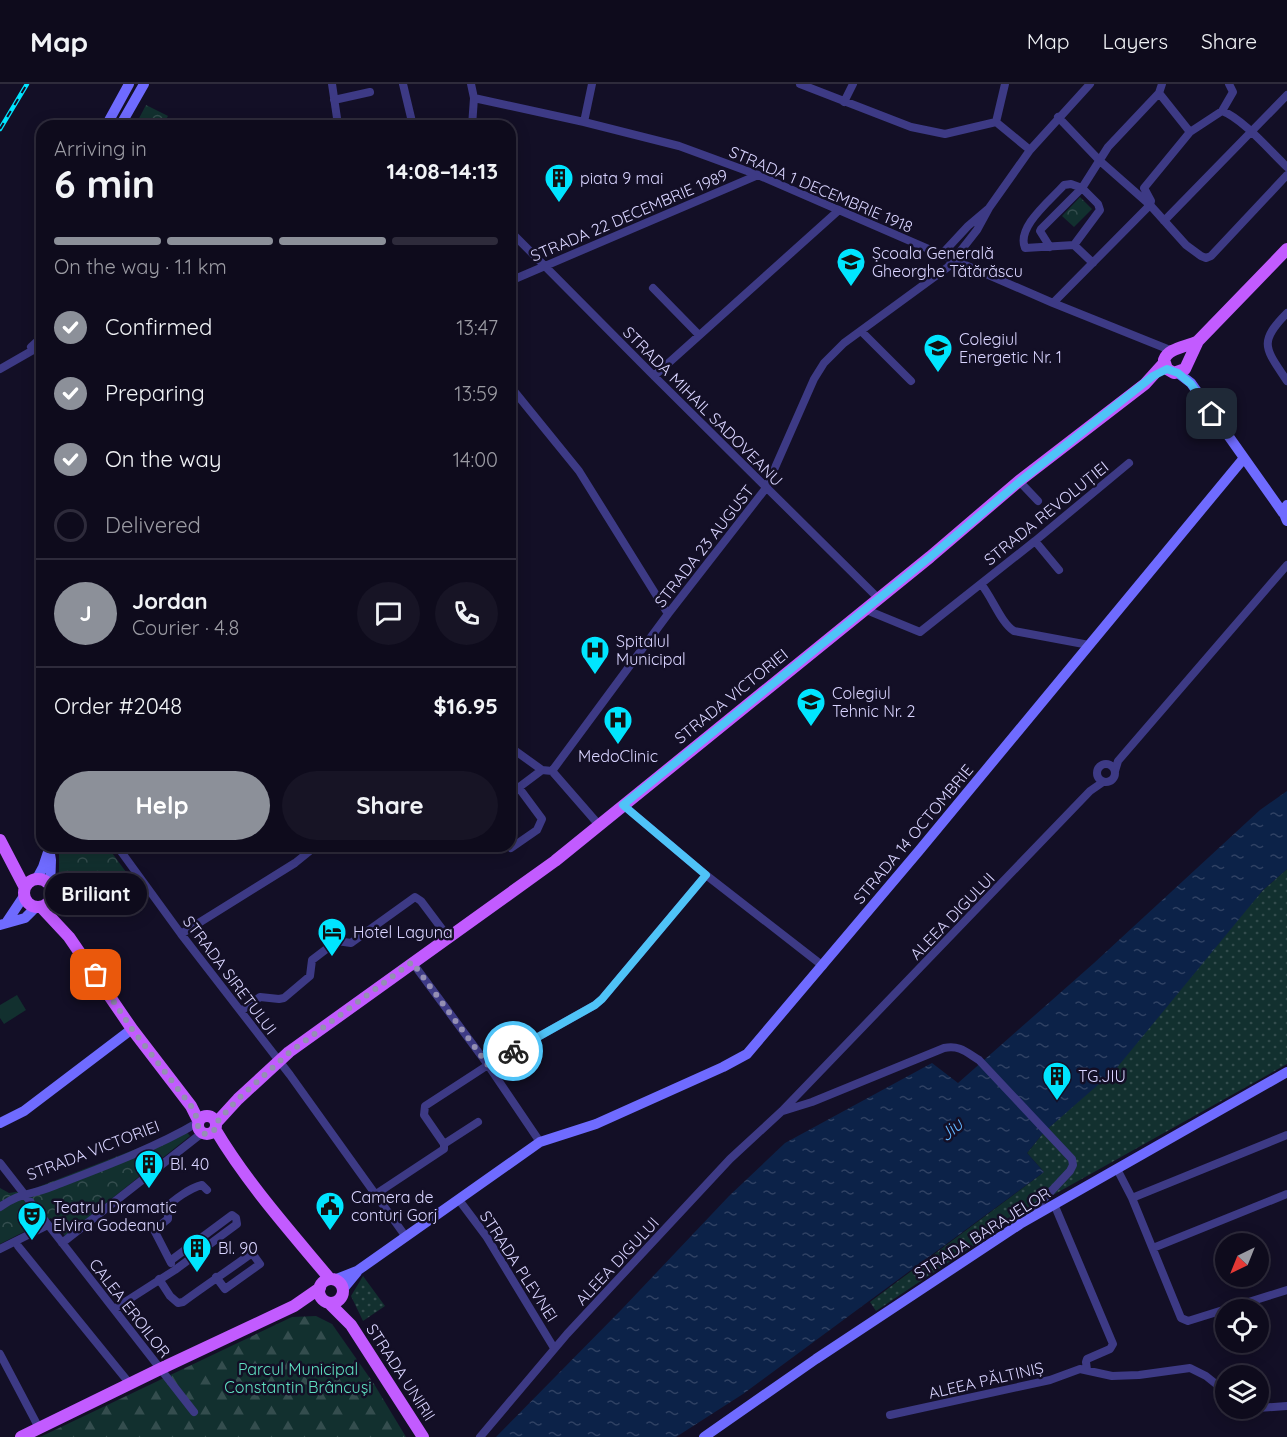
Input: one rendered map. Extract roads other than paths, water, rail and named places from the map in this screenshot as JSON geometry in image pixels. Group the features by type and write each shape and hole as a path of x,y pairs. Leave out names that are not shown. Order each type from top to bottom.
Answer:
{"main road":[{"name":"STRADA VICTORIEI","path":"206,1124 314,1032 534,877 1019,482 1175,361 1198,341 1287,249"},
{"name":"STRADA UNIRII","path":"3,845 30,886 29,904 45,900"},
{"name":"STRADA UNIRII","path":"30,886 45,882 45,900 132,1029 294,1236 327,1282"},
{"name":"STRADA UNIRII","path":"327,1282 339,1282 351,1325"},
{"name":"STRADA UNIRII","path":"327,1282 321,1297 351,1325 423,1437"},
{"path":"21,1437 294,1306 327,1282"},
{"path":"294,1306 334,1303 342,1294"}],"street":[{"path":"109,120 129,84"},
{"path":"123,120 144,84"},
{"path":"332,84 336,120"},
{"path":"403,84 412,120"},
{"path":"471,84 474,98 472,120"},
{"path":"584,122 592,84"},
{"path":"800,84 911,127 945,134 996,122"},
{"path":"844,102 853,84"},
{"path":"996,122 1005,84"},
{"name":"STRADA 23 AUGUST","path":"552,771 668,614 766,488 819,369 844,344 943,272 977,230 989,208 1030,150 1090,84"},
{"path":"1050,247 1041,229 1082,188 1116,138 1159,93 1162,84"},
{"path":"1053,303 1150,205 1151,201 1143,188 1190,132 1222,111 1233,92 1229,84"},
{"path":"334,100 370,92"},
{"path":"1159,93 1190,132"},
{"path":"1164,221 1287,95"},
{"name":"STRADA 1 DECEMBRIE 1918","path":"474,98 679,146 758,175 1145,342 1175,361"},
{"path":"1222,111 1250,132 1287,167"},
{"path":"1058,117 1100,161 1150,205 1186,245 1206,258 1211,256 1287,175"},
{"path":"996,122 1030,150"},
{"name":"STRADA 22 DECEMBRIE 1989","path":"516,278 758,175"},
{"path":"1074,245 1100,210 1098,204 1082,188 1071,184 1065,185 1025,229 1023,241 1025,248 1074,245 1093,263"},
{"name":"STRADA 23 AUGUST","path":"942,254 968,226 989,208"},
{"path":"654,376 839,210"},
{"name":"STRADA MIHAIL SADOVEANU","path":"516,237 878,598"},
{"path":"653,288 699,335"},
{"path":"1287,313 1267,339 1268,348 1287,381"},
{"path":"861,331 911,381"},
{"path":"19,358 36,342"},
{"path":"0,369 36,348"},
{"path":"1175,361 1269,492 1286,511"},
{"path":"516,393 579,471 668,614"},
{"name":"STRADA 14 OCTOMBRIE","path":"357,1271 540,1142 596,1124 739,1060 754,1047 1244,458"},
{"name":"STRADA REVOLUȚIEI","path":"864,609 921,632 1129,463"},
{"path":"1019,482 1038,501"},
{"path":"1035,541 1059,570"},
{"path":"1118,761 1104,764 1097,770 1096,775 1103,782 1112,780 1118,761 1287,565"},
{"name":"STRADA REVOLUȚIEI","path":"981,584 994,601 1005,623 1014,631 1089,645"},
{"path":"516,751 542,770 552,771 599,825"},
{"path":"1104,764 1113,767 1115,771"},
{"path":"516,790 542,770"},
{"name":"ALEEA DIGULUI","path":"1090,791 1096,775"},
{"name":"ALEEA DIGULUI","path":"480,1437 554,1348 730,1159 782,1111 1090,791 1103,782"},
{"path":"516,845 537,830 542,819 519,788"},
{"path":"623,805 706,875 822,966"},
{"path":"3,924 43,867 48,852"},
{"path":"3,924 25,918 45,900 51,860 50,852"},
{"name":"STRADA SIRETULUI","path":"121,852 279,1062 406,1237"},
{"path":"181,934 295,863 309,852"},
{"path":"444,1144 424,1115 425,1106 488,1065 595,1005 706,875"},
{"path":"241,1011 260,997 284,998 310,976 312,960 315,956 337,941 351,943 415,897 421,901 448,937"},
{"path":"412,962 488,1065 540,1142"},
{"path":"0,1123 24,1111 132,1029"},
{"name":"ALEEA DIGULUI","path":"782,1111 812,1102 944,1048 954,1046 979,1060 1072,1159 1073,1165 1052,1192 1020,1224"},
{"name":"STRADA BARAJELOR","path":"704,1437 816,1359 1020,1224 1287,1072"},
{"path":"376,1194 442,1152 444,1144 478,1122"},
{"name":"STRADA VICTORIEI","path":"0,1207 24,1193 52,1187 206,1124"},
{"name":"STRADA VICTORIEI","path":"62,1243 206,1124"},
{"path":"1132,1198 1287,1135"},
{"name":"CALEA EROILOR","path":"0,1163 194,1412"},
{"path":"1117,1169 1132,1198 1181,1318 1188,1321 1287,1290"},
{"path":"175,1270 154,1230 168,1219 165,1209 169,1205 196,1187 202,1185 207,1190"},
{"path":"1153,1248 1287,1194"},
{"name":"STRADA PLEVNEI","path":"459,1200 486,1236 554,1348"},
{"path":"1054,1204 1113,1344 1110,1349 1090,1357 1086,1362 1087,1370"},
{"path":"114,1310 175,1270 237,1224 236,1218 232,1215 170,1261"},
{"path":"0,1249 48,1225"},
{"path":"18,1246 130,1384"},
{"path":"159,1279 170,1296 178,1303 183,1302 216,1277 223,1275 252,1253 260,1264 225,1289 216,1277"},
{"path":"327,1282 357,1271"},
{"path":"342,1294 357,1271"},
{"path":"0,1354 39,1428"},
{"name":"ALEEA PĂLTINIȘ","path":"890,1415 1039,1383 1080,1369 1112,1376 1190,1368 1197,1370 1215,1384"},
{"path":"1269,1408 1287,1406"}],"water":[{"name":"Jiu","path":"1287,791 1287,869 1263,890 1115,1070 1044,1132 1027,1153 1044,1172 743,1394 676,1437 496,1437 729,1196 785,1143 932,1063 958,1083 1094,963 1260,810"}],"railway":[{"path":"0,129 27,84"}],"place":[{"name":"piata 9 mai","path":"559,204"},
{"name":"Școala Generală Gheorghe Tătărăscu","path":"851,288"},
{"name":"Colegiul Energetic Nr. 1","path":"938,374"},
{"name":"Spitalul Municipal","path":"595,676"},
{"name":"Colegiul Tehnic Nr. 2","path":"811,728"},
{"name":"MedoClinic","path":"618,746"},
{"name":"Hotel Laguna","path":"332,958"},
{"name":"Briliant","path":"96,975"},
{"name":"TG.JIU","path":"1057,1102"},
{"name":"Bl. 40","path":"149,1190"},
{"name":"Camera de conturi Gorj","path":"330,1232"},
{"name":"Teatrul Dramatic Elvira Godeanu","path":"32,1242"},
{"name":"Bl. 90","path":"197,1274"}],"park label":[{"name":"Parcul Municipal Constantin Brâncuși","path":"298,1378"}]}
